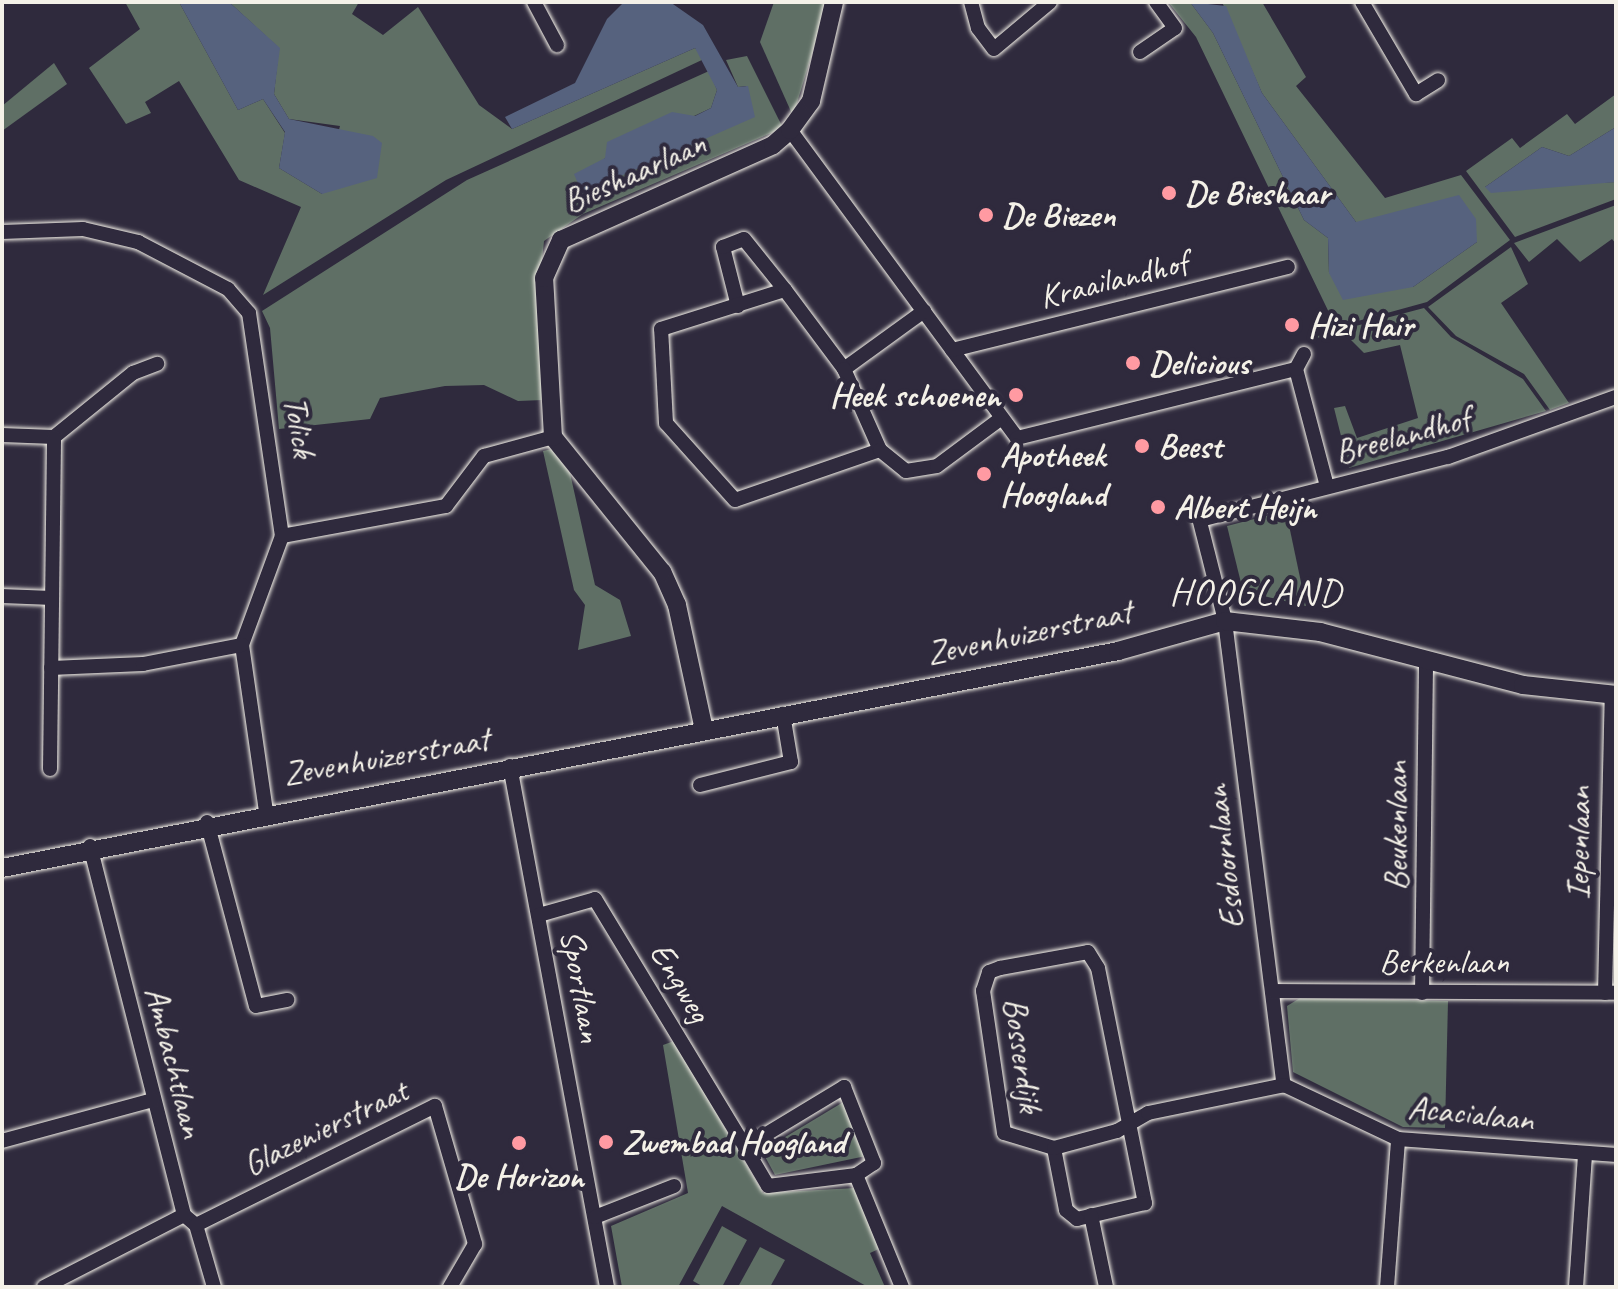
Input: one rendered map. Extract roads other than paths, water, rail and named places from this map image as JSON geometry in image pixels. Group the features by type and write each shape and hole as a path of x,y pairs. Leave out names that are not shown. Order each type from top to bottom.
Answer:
{"street":[{"path":"534,2 557,45"},
{"name":"Bieshaarlaan","path":"553,437 544,278 561,240 773,145 790,130 811,101 834,2"},
{"path":"971,2 978,28 994,49 1044,4"},
{"path":"1140,52 1175,28 1156,2"},
{"path":"1362,2 1416,94 1438,80"},
{"path":"790,130 1000,419 1017,438 1296,369"},
{"name":"Tolick","path":"2,232 83,229 138,242 228,289 249,313 282,536 242,645 266,811"},
{"path":"738,306 723,247 744,239 844,369 880,450 906,471 937,466 1000,419"},
{"name":"Kraailandhof","path":"952,350 1288,267"},
{"path":"785,290 661,329 666,423 735,500 880,450"},
{"path":"844,369 924,311"},
{"path":"1304,354 1296,369 1327,486"},
{"path":"2,435 54,437 133,373 157,364"},
{"name":"Breelandhof","path":"1225,621 1199,515 1448,457 1616,397"},
{"path":"50,769 54,437"},
{"path":"282,536 446,506 484,456 553,437 662,572 677,605 704,730"},
{"path":"2,596 52,598"},
{"name":"Zevenhuizerstraat","path":"2,868 207,822 1118,651 1190,625 1225,621 1320,632 1523,685 1614,695"},
{"name":"Esdoornlaan","path":"1225,621 1284,1085"},
{"path":"51,668 143,664 242,645"},
{"name":"Beukenlaan","path":"1422,993 1426,660"},
{"name":"Iepenlaan","path":"1610,993 1614,695"},
{"path":"700,785 791,762 783,714"},
{"name":"Sportlaan","path":"510,766 607,1287"},
{"path":"207,822 256,1006 287,1000"},
{"name":"Ambachtlaan","path":"90,846 153,1100 214,1287"},
{"name":"Engweg","path":"539,915 595,899 768,1186 856,1175"},
{"name":"Bosserdijk","path":"1054,1148 1066,1210 1071,1217 1145,1203 1130,1124 1098,968 1088,952 1000,968 989,972 983,991 1004,1133 1054,1148 1130,1124 1284,1085"},
{"name":"Berkenlaan","path":"1272,991 1610,993"},
{"name":"Acacialaan","path":"1284,1085 1398,1139 1616,1155"},
{"path":"745,1147 844,1087 874,1163 856,1175 902,1287"},
{"path":"2,1141 153,1100"},
{"name":"Glazenierstraat","path":"190,1220 435,1106 475,1244 450,1287"},
{"path":"1387,1287 1398,1139"},
{"path":"1576,1287 1585,1154"},
{"path":"595,1217 674,1186"},
{"path":"1091,1215 1106,1287"},
{"path":"44,1287 190,1220"}],"water":[{"path":"179,2 229,2 280,48 274,94 289,119 373,136 382,143 377,178 322,194 279,168 285,132 263,99 238,110"},
{"path":"624,2 670,2 703,25 738,87 748,86 755,117 582,193 574,174 605,158 607,142 672,112 695,116 711,108 717,90 695,48 512,129 505,117 575,83 607,19"},
{"path":"1190,2 1226,6 1262,93 1356,222 1459,195 1476,219 1477,242 1413,287 1343,300 1329,273 1328,238 1304,220 1213,33"},
{"path":"1616,127 1616,182 1491,193 1485,187 1542,147 1569,156"}],"place":[{"name":"De Bieshaar","path":"1169,193"},
{"name":"De Biezen","path":"986,215"},
{"name":"Hizi Hair","path":"1292,325"},
{"name":"Delicious","path":"1133,363"},
{"name":"Heek schoenen","path":"1016,395"},
{"name":"Beest","path":"1142,446"},
{"name":"Apotheek Hoogland","path":"984,474"},
{"name":"Albert Heijn","path":"1158,507"},
{"name":"Zwembad Hoogland","path":"606,1142"},
{"name":"De Horizon","path":"519,1143"}],"district":[{"name":"HOOGLAND","path":"1256,592"}]}
